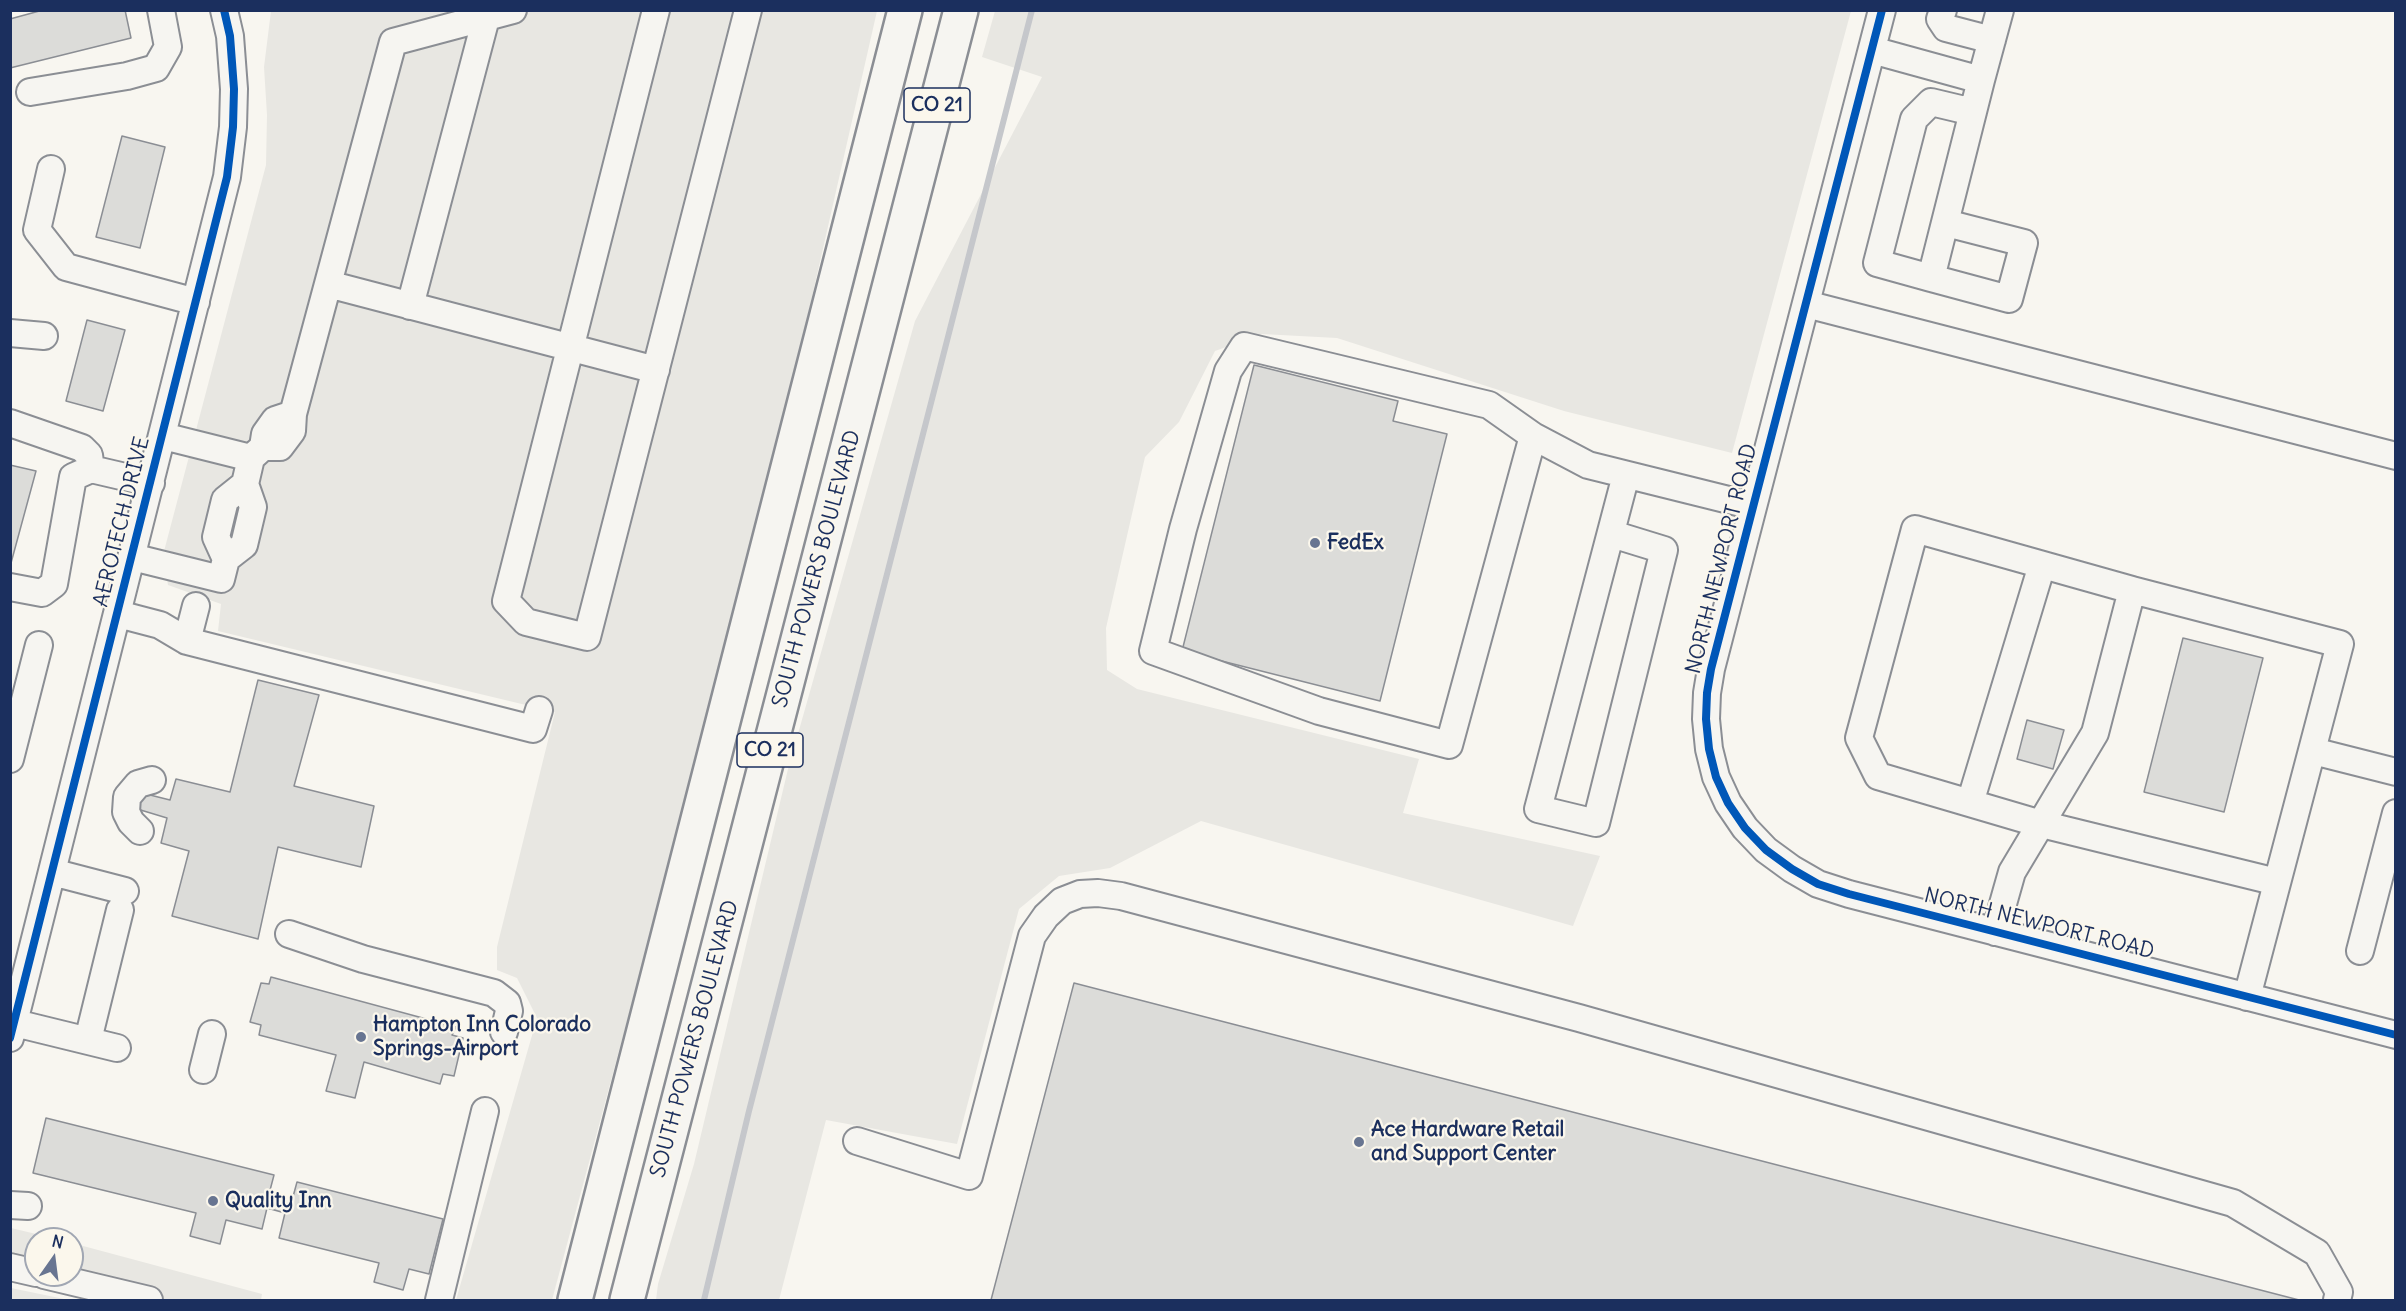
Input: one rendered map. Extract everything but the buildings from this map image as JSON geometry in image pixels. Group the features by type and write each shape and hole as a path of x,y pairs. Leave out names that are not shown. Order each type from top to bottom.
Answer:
{"highway":[{"name":"CO 21","path":"575,1300 905,10"},
{"name":"SOUTH POWERS BOULEVARD","path":"627,1300 961,10"},
{"path":"563,1300 666,941"},
{"path":"638,1300 668,1144"}],"street":[{"path":"30,92 127,76 156,68 168,47 160,10"},
{"name":"AEROTECH DRIVE","path":"13,1030 227,177 233,127 234,89 230,36 224,10"},
{"path":"163,436 257,453 280,447 292,431 292,414 393,42 513,10"},
{"path":"656,10 506,601 526,622 587,637 748,10"},
{"name":"NORTH NEWPORT ROAD","path":"1882,10 1711,669 1706,719 1709,748 1716,777 1728,803 1745,828 1766,850 1792,870 1818,884 2396,1035"},
{"path":"1943,10 1940,19 1946,28 1992,40"},
{"path":"1931,278 2000,10"},
{"path":"410,306 486,18"},
{"path":"1872,50 1981,80"},
{"path":"1946,223 2024,243 2009,299 1877,263 1914,119 1931,102 1973,112"},
{"path":"51,169 37,230 66,267 196,303"},
{"path":"328,284 656,370"},
{"path":"1806,304 2396,456"},
{"path":"10,333 44,336"},
{"path":"1533,436 1449,745 1319,711 1153,651 1183,529 1228,371 1244,346 1489,405 1533,436 1588,465 1753,506"},
{"path":"10,423 82,448 89,455 91,470"},
{"path":"132,557 221,579 226,559 216,537 222,509 225,500 245,484 257,453"},
{"path":"10,587 42,593 54,584 73,477 91,470 151,483"},
{"path":"1612,534 1664,550 1596,823 1538,809 1626,475"},
{"path":"2247,997 2340,644 2132,590 1915,529 1859,738 1878,776 2042,824 2277,882"},
{"path":"1970,803 2042,565"},
{"path":"1995,932 2012,872 2095,733 2132,590"},
{"path":"187,641 196,606"},
{"path":"118,614 160,625 187,641 533,729 539,710"},
{"path":"10,759 39,645"},
{"path":"2313,751 2396,772"},
{"path":"140,831 131,822 126,812 127,797 138,784 152,780"},
{"path":"2360,951 2396,813"},
{"path":"52,872 123,900 88,1040"},
{"path":"857,1142 969,1176 1032,936 1046,916 1062,901 1080,894 1121,896 1579,1018 2233,1203 2317,1253 2339,1292 2337,1300"},
{"path":"289,934 363,959 494,993 507,1003 509,1011 504,1032"},
{"path":"13,1030 88,1040 117,1048"},
{"path":"204,1070 212,1034"},
{"path":"440,1300 485,1111"},
{"path":"84,1285 148,1300"}],"shaded area":[{"path":"271,11 877,11 809,310 731,634 552,1300 456,1300 537,1018 517,978 497,970 497,947 555,712 218,631 221,604 168,585 163,555 266,165 267,115 264,67"},
{"path":"995,11 1851,11 1732,453 1564,411 1337,338 1262,334 1215,351 1179,422 1145,457 1106,628 1107,670 1137,689 1419,759 1403,813 1600,856 1573,926 1201,821 1110,868 1059,876 1019,909 957,1144 826,1120 779,1300 656,1300 658,1284 694,1164 788,769 915,321 1042,77 982,57"},
{"path":"11,1228 24,1231 24,1270 11,1267"},
{"path":"84,1246 262,1294 261,1300 146,1300 84,1279"},
{"path":"11,1288 69,1300 11,1300"}],"waterway":[{"path":"704,1300 749,1111 1032,10"}],"cycle path":[{"path":"10,1038 227,177 233,127 234,89 230,36 224,10"},
{"path":"1882,10 1711,669 1706,719 1709,749 1716,777 1728,803 1745,828 1766,850 1818,884 1849,894 2396,1035"}],"place":[{"name":"FedEx","path":"1315,543"},
{"name":"Hampton Inn Colorado Springs-Airport","path":"361,1037"},
{"name":"Ace Hardware Retail and Support Center","path":"1359,1142"},
{"name":"Quality Inn","path":"213,1201"}]}
